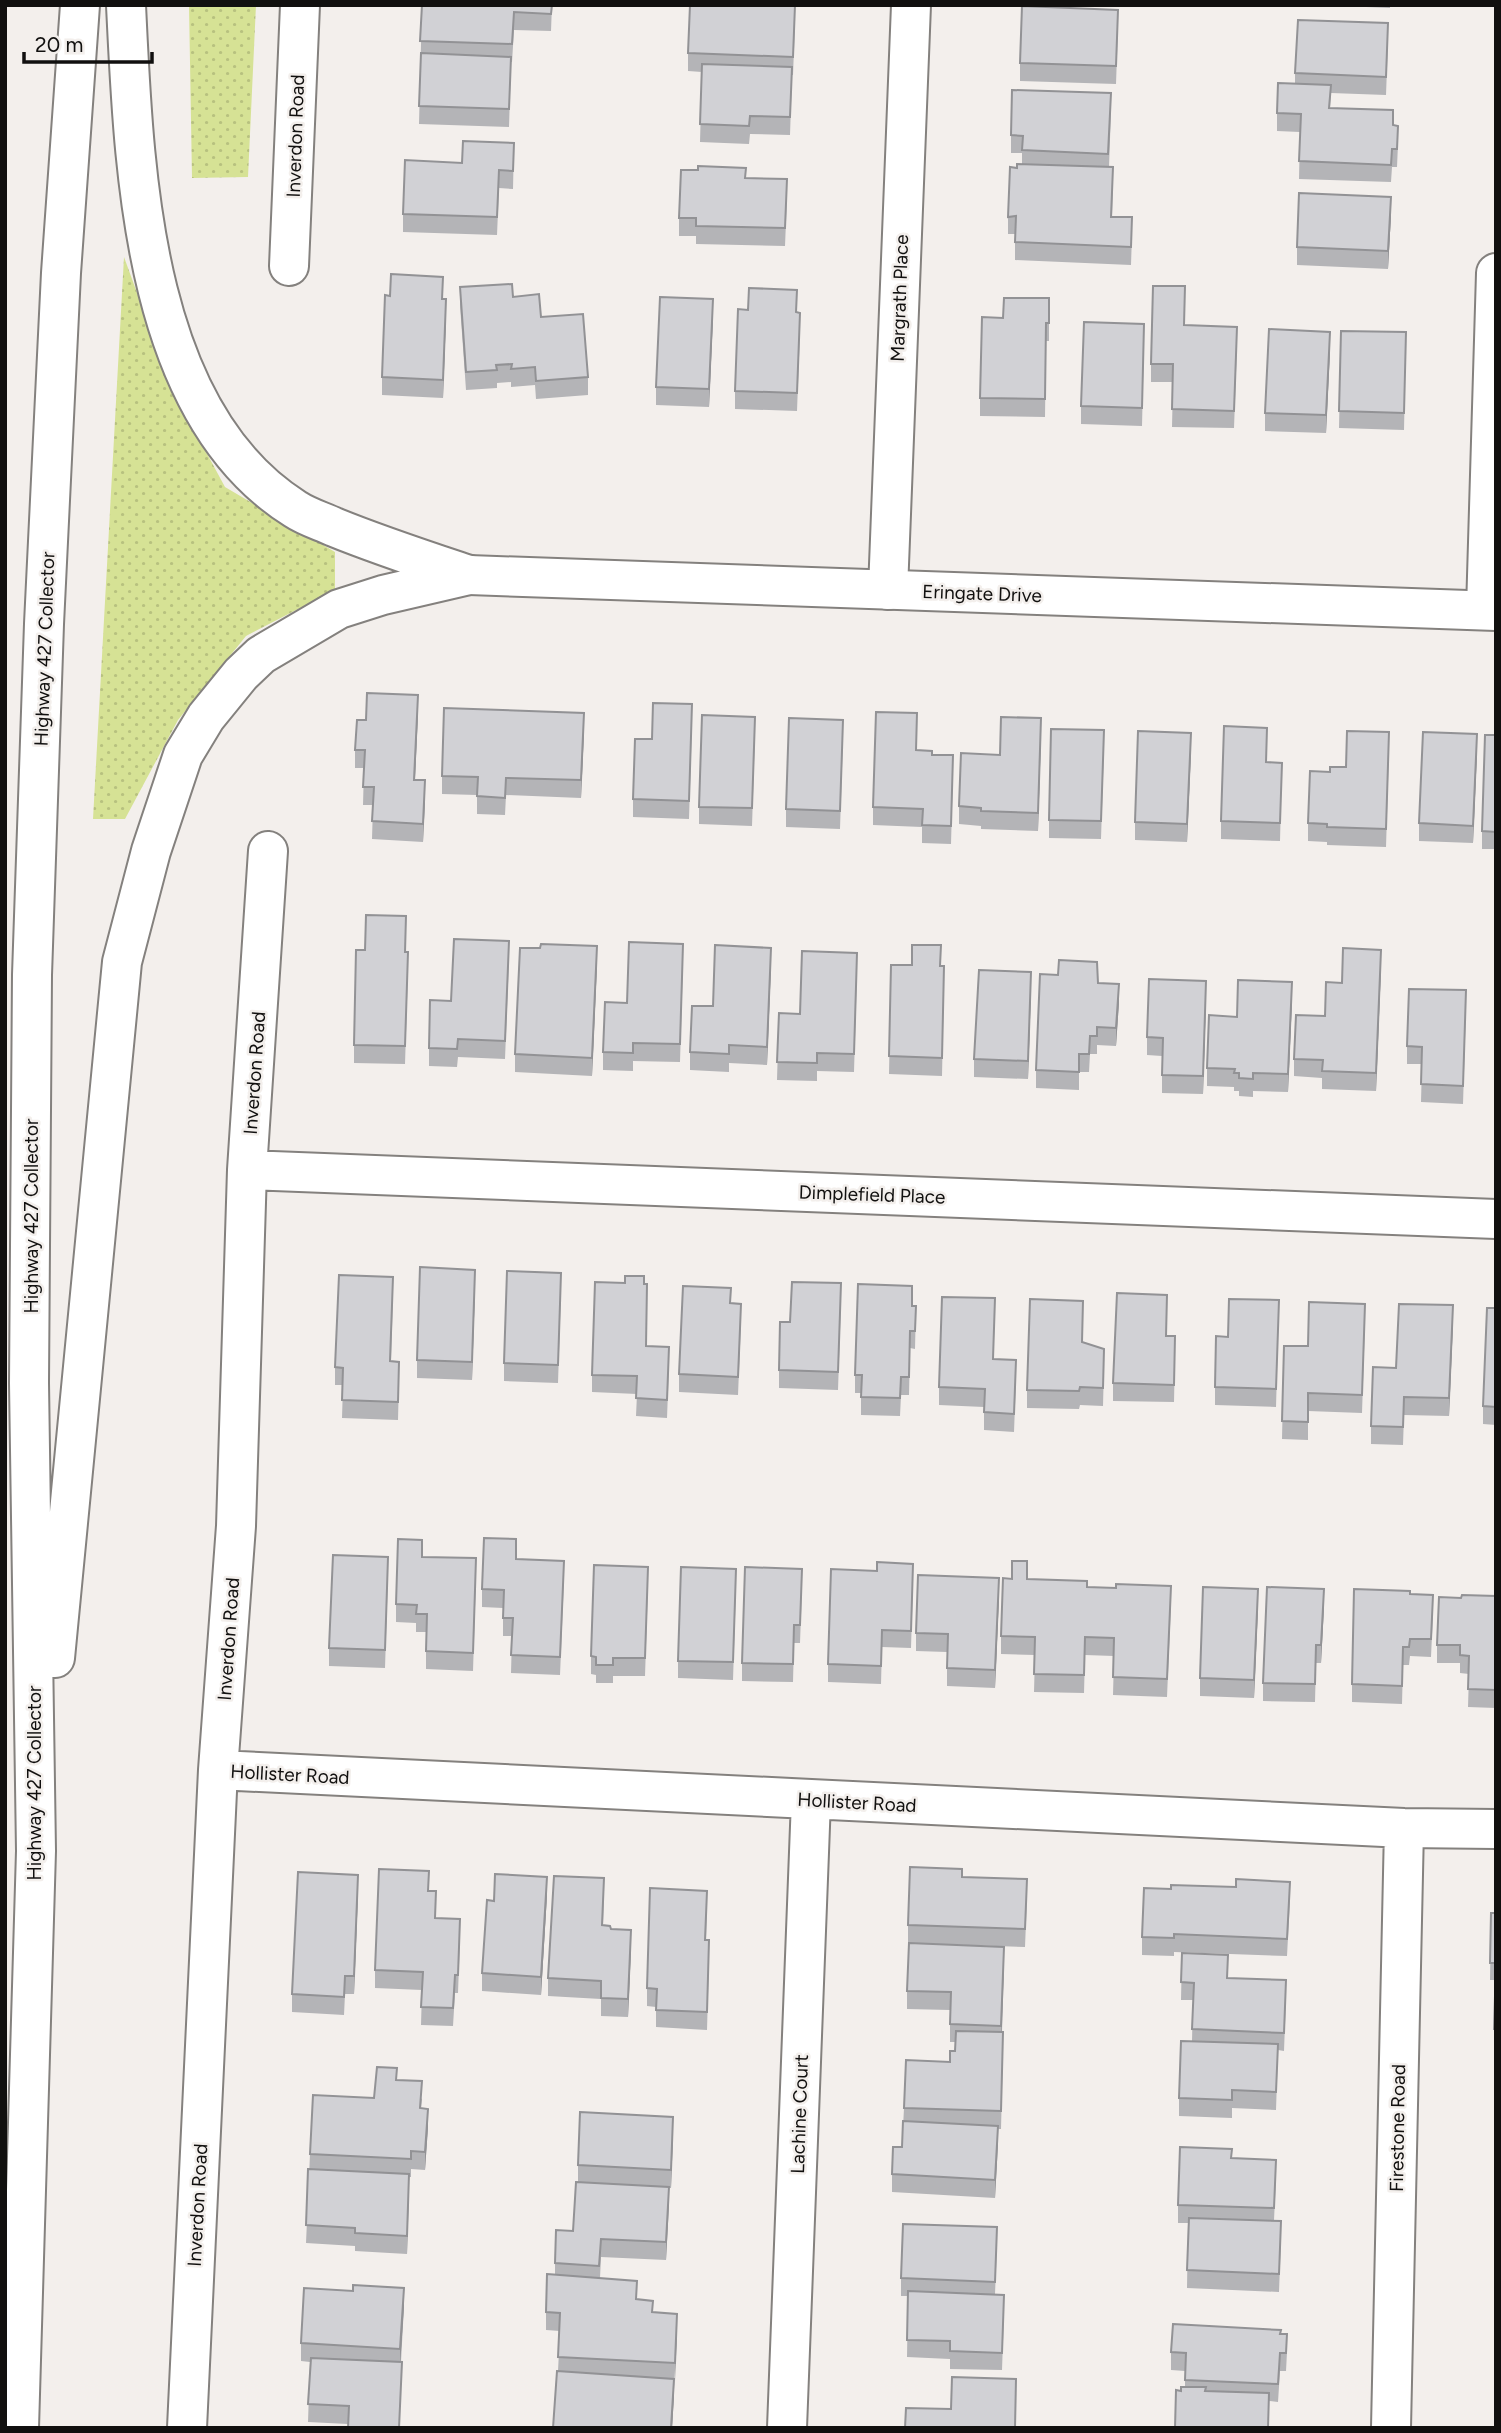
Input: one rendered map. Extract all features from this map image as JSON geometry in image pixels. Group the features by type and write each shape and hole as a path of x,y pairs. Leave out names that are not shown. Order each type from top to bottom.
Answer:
{"main road":[{"name":"Highway 427 Collector","path":"19,2428 36,1852 29,1383 32,975 44,610 61,273 80,5"},
{"path":"125,5 132,115 146,230 159,301 180,365 216,430 253,476 295,509 367,541 469,575"},
{"name":"Inverdon Road","path":"289,266 300,5"},
{"name":"Margrath Place","path":"888,590 911,5"},
{"path":"1491,610 1496,273"},
{"path":"36,1852 121,962 150,851 183,755 206,717 241,674 261,655 339,609 383,595 469,575"},
{"name":"Eringate Drive","path":"469,575 1491,610"},
{"name":"Inverdon Road","path":"187,2428 218,1770 236,1526 247,1170 268,851"},
{"name":"Dimplefield Place","path":"247,1170 1496,1219"},
{"name":"Hollister Road","path":"218,1770 1404,1828 1496,1829"},
{"name":"Lachine Court","path":"787,2428 811,1800"},
{"name":"Firestone Road","path":"1391,2428 1404,1828"}],"green space":[{"path":"189,5 256,5 248,177 192,178"},
{"path":"124,257 172,389 225,487 335,552 335,590 246,636 178,720 125,819 93,819"}],"building":[{"path":"422,5 552,5 551,14 514,12 512,44 420,41"},
{"path":"690,5 795,5 793,57 688,53"},
{"path":"1022,6 1118,10 1116,66 1020,63"},
{"path":"1298,20 1388,23 1386,77 1295,73"},
{"path":"421,53 511,57 509,109 419,106"},
{"path":"702,64 792,67 790,117 750,116 749,126 700,124"},
{"path":"1278,83 1331,85 1329,108 1393,110 1393,125 1398,126 1397,149 1392,149 1391,165 1299,161 1301,114 1277,113"},
{"path":"1012,90 1111,93 1108,154 1022,150 1023,136 1011,135"},
{"path":"463,141 514,143 513,171 499,170 497,217 403,214 405,160 462,163"},
{"path":"1017,164 1113,167 1111,217 1132,217 1131,247 1015,242 1016,216 1008,217 1010,167 1017,168"},
{"path":"698,166 746,168 745,178 787,179 785,228 696,226 696,218 679,218 681,170 698,170"},
{"path":"1299,193 1391,197 1388,251 1297,247"},
{"path":"391,274 443,277 442,299 446,299 443,380 382,377 385,295 390,296"},
{"path":"512,284 513,297 539,294 541,317 583,314 588,377 536,381 535,367 511,369 512,364 496,365 497,370 466,372 460,287"},
{"path":"1153,286 1185,286 1184,325 1237,327 1234,411 1172,409 1173,364 1151,364"},
{"path":"749,288 797,290 796,312 800,313 797,393 735,391 738,309 748,310"},
{"path":"660,297 713,299 709,389 656,387"},
{"path":"1004,298 1049,298 1045,399 980,398 982,317 1003,318"},
{"path":"1084,322 1144,324 1142,408 1081,406"},
{"path":"1269,329 1330,332 1326,415 1265,413"},
{"path":"1341,331 1406,332 1404,413 1339,411"},
{"path":"367,693 418,695 414,780 425,780 423,824 372,821 374,787 363,787 365,750 355,750 357,720 366,720"},
{"path":"653,703 692,704 689,801 633,799 635,739 652,739"},
{"path":"444,708 584,713 581,780 506,778 505,798 477,796 478,777 442,776"},
{"path":"876,712 917,713 916,750 932,751 932,755 953,755 951,826 922,825 923,809 873,807"},
{"path":"702,715 755,717 752,808 699,807"},
{"path":"1001,717 1041,718 1038,813 981,811 981,808 959,806 961,753 1000,755"},
{"path":"789,718 843,720 840,811 786,809"},
{"path":"1224,726 1267,728 1266,762 1282,763 1280,823 1221,821"},
{"path":"1051,729 1104,730 1101,821 1049,820"},
{"path":"1138,731 1191,733 1187,824 1135,822"},
{"path":"1347,731 1389,732 1386,829 1327,827 1327,824 1308,823 1310,771 1330,772 1330,767 1346,767"},
{"path":"1423,732 1477,734 1473,826 1419,823"},
{"path":"1485,735 1496,735 1496,832 1482,831"},
{"path":"366,915 406,916 405,952 408,952 405,1046 354,1045 356,950 365,950"},
{"path":"454,939 509,941 505,1041 458,1039 457,1049 429,1048 430,1000 451,1001"},
{"path":"629,942 683,944 680,1044 633,1043 633,1053 603,1052 605,1002 627,1003"},
{"path":"541,944 597,946 592,1058 515,1054 520,948 540,948"},
{"path":"715,945 771,948 767,1047 729,1045 729,1054 690,1052 692,1006 713,1006"},
{"path":"912,945 941,945 940,966 944,966 942,1058 889,1056 891,965 912,965"},
{"path":"1343,948 1381,950 1376,1073 1322,1071 1323,1060 1294,1059 1296,1015 1325,1016 1326,982 1342,983"},
{"path":"802,951 857,953 854,1054 817,1053 817,1063 777,1062 779,1013 800,1014"},
{"path":"1059,960 1097,962 1098,983 1119,984 1116,1028 1097,1027 1097,1036 1090,1036 1089,1054 1079,1054 1079,1072 1036,1070 1040,974 1058,975"},
{"path":"979,970 1031,972 1028,1061 974,1059"},
{"path":"1149,979 1206,981 1203,1076 1162,1075 1163,1038 1147,1037"},
{"path":"1238,980 1292,982 1288,1074 1253,1073 1253,1079 1239,1078 1239,1073 1234,1073 1235,1069 1207,1068 1209,1015 1237,1017"},
{"path":"1409,989 1466,990 1463,1086 1421,1084 1422,1047 1407,1046"},
{"path":"420,1267 475,1270 472,1362 417,1360"},
{"path":"507,1271 561,1273 558,1365 504,1363"},
{"path":"339,1275 393,1277 390,1361 399,1362 398,1402 342,1400 343,1368 335,1367"},
{"path":"625,1276 644,1276 644,1284 647,1284 646,1346 669,1347 667,1400 636,1398 637,1376 592,1375 595,1282 625,1283"},
{"path":"792,1282 841,1283 838,1372 779,1370 780,1322 790,1322"},
{"path":"858,1284 912,1286 912,1306 916,1306 915,1331 910,1331 909,1377 901,1377 900,1398 861,1397 862,1375 855,1375"},
{"path":"683,1286 731,1288 730,1303 741,1304 738,1377 679,1374"},
{"path":"1117,1293 1167,1295 1166,1336 1175,1336 1174,1385 1113,1383"},
{"path":"942,1297 995,1298 993,1359 1016,1360 1014,1414 984,1412 985,1389 939,1387"},
{"path":"1030,1299 1083,1301 1082,1342 1104,1349 1103,1388 1080,1387 1079,1391 1027,1390"},
{"path":"1229,1299 1279,1300 1276,1389 1215,1387 1216,1336 1228,1337"},
{"path":"1309,1302 1365,1304 1362,1395 1308,1393 1308,1422 1282,1421 1284,1346 1308,1346"},
{"path":"1399,1304 1453,1305 1449,1398 1404,1397 1403,1427 1371,1426 1373,1367 1396,1368"},
{"path":"1487,1308 1496,1308 1496,1407 1483,1406"},
{"path":"484,1538 516,1539 516,1559 564,1561 560,1657 511,1655 513,1618 503,1618 504,1590 482,1589"},
{"path":"398,1539 422,1540 422,1557 476,1558 473,1653 426,1651 427,1614 416,1614 417,1605 396,1604"},
{"path":"333,1555 388,1557 385,1650 329,1648"},
{"path":"1012,1561 1027,1561 1027,1579 1087,1581 1087,1587 1116,1588 1116,1584 1171,1586 1167,1679 1113,1677 1114,1638 1085,1637 1084,1675 1034,1674 1035,1637 1001,1636 1003,1578 1012,1579"},
{"path":"877,1562 913,1564 911,1631 882,1630 881,1666 828,1664 831,1569 877,1571"},
{"path":"594,1565 648,1567 645,1658 613,1658 613,1665 596,1665 596,1657 591,1656"},
{"path":"681,1567 736,1569 733,1662 678,1661"},
{"path":"745,1567 802,1569 800,1625 794,1625 793,1664 742,1663"},
{"path":"918,1575 999,1578 995,1670 947,1668 948,1634 916,1633"},
{"path":"1203,1587 1258,1589 1254,1680 1200,1678"},
{"path":"1267,1587 1324,1589 1321,1645 1316,1645 1315,1684 1263,1683"},
{"path":"1354,1589 1410,1591 1410,1594 1433,1595 1431,1639 1410,1639 1409,1647 1403,1647 1402,1686 1352,1684"},
{"path":"1462,1595 1496,1596 1496,1690 1468,1689 1469,1656 1460,1655 1460,1645 1437,1645 1439,1597 1461,1598"},
{"path":"910,1867 962,1869 962,1877 1027,1879 1025,1929 908,1925"},
{"path":"379,1869 429,1871 428,1891 436,1891 435,1918 460,1919 458,1975 455,1975 453,2008 421,2007 423,1972 375,1970"},
{"path":"298,1872 358,1875 354,1976 345,1976 344,1997 292,1994"},
{"path":"495,1874 547,1877 541,1977 482,1973 487,1900 494,1901"},
{"path":"554,1876 604,1878 602,1925 610,1926 611,1929 631,1930 628,1999 601,1998 601,1981 548,1978"},
{"path":"1236,1879 1290,1882 1287,1939 1174,1934 1174,1938 1142,1937 1144,1888 1171,1889 1171,1885 1236,1887"},
{"path":"650,1888 707,1891 707,2012 656,2010 657,1989 647,1988"},
{"path":"1491,1913 1496,1913 1496,1963 1490,1963"},
{"path":"909,1943 1004,1947 1001,2026 950,2024 951,1992 907,1991"},
{"path":"1182,1953 1228,1955 1227,1978 1286,1980 1284,2033 1192,2029 1194,1983 1181,1982"},
{"path":"1496,1963 1496,2029 1494,2029"},
{"path":"956,2031 1003,2032 1001,2111 904,2108 906,2060 950,2062 950,2051 955,2051"},
{"path":"1181,2041 1278,2044 1276,2092 1232,2090 1232,2100 1179,2098"},
{"path":"377,2067 397,2068 396,2080 422,2081 420,2108 428,2109 425,2152 411,2151 411,2159 310,2154 313,2095 374,2098"},
{"path":"580,2112 673,2117 671,2170 578,2165"},
{"path":"903,2121 998,2126 995,2180 892,2174 893,2147 902,2147"},
{"path":"1180,2147 1232,2149 1231,2158 1276,2160 1274,2208 1178,2205"},
{"path":"308,2169 409,2174 407,2236 355,2233 355,2228 306,2225"},
{"path":"576,2182 669,2187 666,2242 601,2239 599,2266 555,2263 556,2230 573,2231"},
{"path":"1189,2218 1281,2221 1279,2274 1187,2270"},
{"path":"903,2224 997,2227 995,2282 901,2278"},
{"path":"547,2274 637,2281 636,2299 653,2301 652,2312 677,2314 675,2363 558,2357 560,2313 546,2312"},
{"path":"353,2285 404,2288 400,2349 301,2343 304,2288 353,2291"},
{"path":"908,2291 1004,2295 1002,2353 950,2351 950,2341 907,2340"},
{"path":"1173,2324 1281,2330 1280,2334 1287,2334 1286,2353 1280,2353 1278,2384 1185,2380 1186,2353 1171,2352"},
{"path":"311,2358 402,2362 399,2428 348,2428 349,2406 308,2404"},
{"path":"557,2371 674,2379 671,2428 553,2428"},
{"path":"952,2377 1016,2379 1015,2428 905,2428 906,2408 951,2409"},
{"path":"1181,2387 1206,2387 1205,2391 1269,2393 1268,2428 1175,2428 1176,2390 1181,2391"}]}
